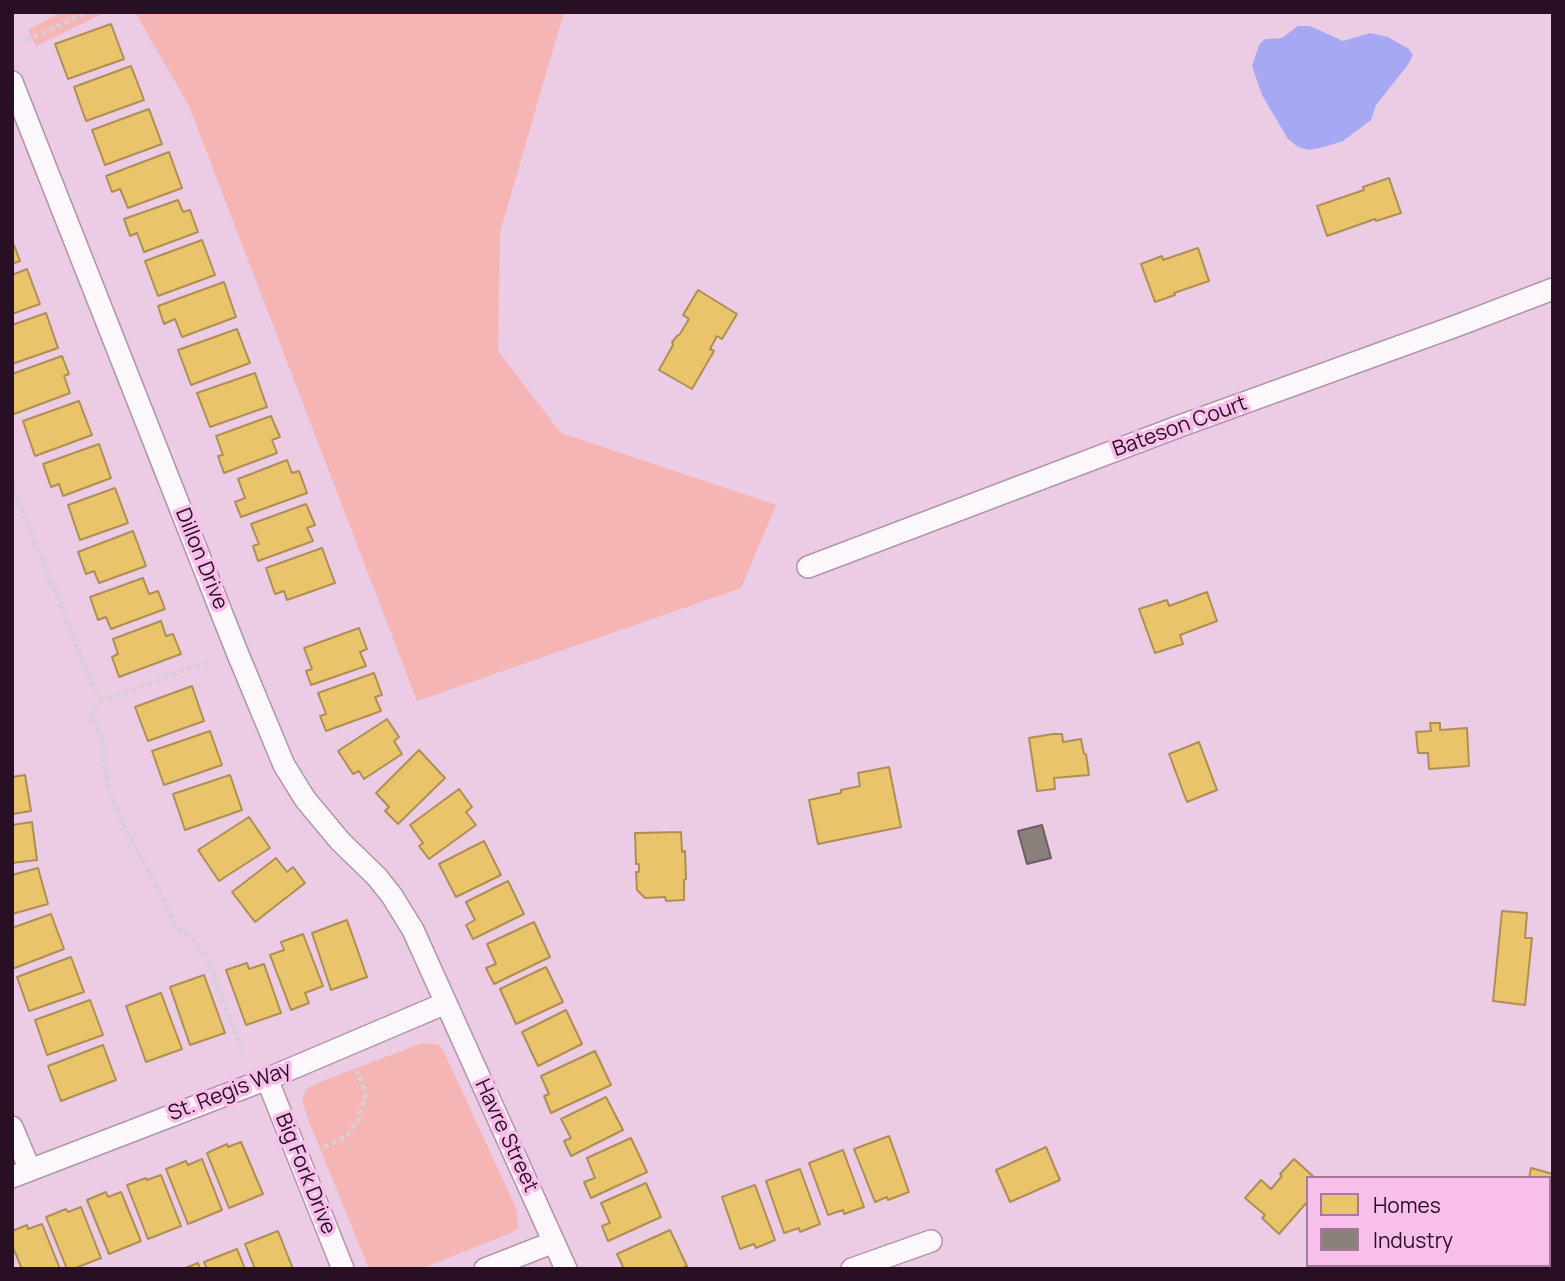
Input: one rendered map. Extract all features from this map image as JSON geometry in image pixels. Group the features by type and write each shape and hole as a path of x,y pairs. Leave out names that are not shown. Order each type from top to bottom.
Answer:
{"street":[{"name":"Dillon Drive","path":"12,82 284,765 321,821 377,877 392,896 413,930 446,1003"},
{"name":"Bateson Court","path":"808,567 1553,289"},
{"name":"St. Regis Way","path":"21,1173 267,1079 446,1003"},
{"name":"Havre Street","path":"446,1003 566,1269"},
{"name":"Big Fork Drive","path":"267,1079 343,1269"},
{"path":"12,1127 21,1173"},
{"path":"852,1269 931,1241"},
{"path":"485,1269 554,1242"}],"path":[{"path":"26,41 87,12"},
{"path":"12,485 98,696 112,698 211,662"},
{"path":"102,698 90,717 104,738 103,758 108,784 122,822 176,927 192,939 206,955 243,1052"},
{"path":"324,1147 346,1136 359,1121 365,1092 357,1070"}],"shaded area":[{"path":"62,12 106,12 36,46 28,30"},
{"path":"135,12 564,12 500,232 498,351 561,433 776,505 741,588 417,701 189,106"},
{"path":"422,1043 440,1045 445,1054 516,1208 519,1227 513,1232 420,1269 369,1269 306,1114 302,1097 308,1088 320,1082"}],"water":[{"path":"1298,26 1310,26 1343,41 1370,33 1388,37 1409,49 1413,55 1376,105 1371,120 1343,141 1309,150 1298,147 1288,139 1262,95 1252,66 1259,45 1265,39 1282,38"}],"building: Homes":[{"path":"111,24 124,59 68,79 55,44"},
{"path":"131,66 144,100 86,121 74,87"},
{"path":"149,109 162,144 105,165 92,130"},
{"path":"169,152 182,188 128,208 120,189 112,192 106,176"},
{"path":"1389,178 1401,213 1327,236 1317,206 1364,190 1363,187"},
{"path":"178,200 183,212 190,210 198,232 144,252 137,233 130,236 124,219"},
{"path":"12,240 20,261 12,264"},
{"path":"202,240 215,275 158,296 145,261"},
{"path":"1198,248 1209,281 1155,302 1141,264"},
{"path":"27,269 40,304 12,314 12,275"},
{"path":"224,282 236,317 182,337 175,319 164,324 158,306"},
{"path":"698,290 737,314 722,339 717,336 710,349 714,351 692,389 659,370 673,345 672,342 689,319 683,315"},
{"path":"46,313 58,348 12,364 12,325"},
{"path":"237,329 250,363 191,385 178,350"},
{"path":"62,356 69,374 64,376 70,393 14,414 12,374"},
{"path":"255,373 267,407 210,427 197,393"},
{"path":"79,401 92,435 35,456 23,421"},
{"path":"271,416 280,437 272,440 277,453 224,473 218,456 223,455 216,436"},
{"path":"99,444 111,478 63,496 59,484 51,487 43,464"},
{"path":"287,460 292,473 299,471 307,493 241,517 235,502 245,498 238,479"},
{"path":"115,488 128,523 80,540 68,505"},
{"path":"306,504 315,525 307,528 313,541 258,561 253,546 259,544 251,524"},
{"path":"133,531 146,566 99,583 94,571 86,574 78,552"},
{"path":"322,548 335,583 287,600 284,591 275,594 266,568"},
{"path":"143,578 149,594 158,591 165,609 111,629 106,617 98,620 90,597"},
{"path":"1207,592 1217,621 1180,635 1183,644 1155,653 1139,609 1167,600 1169,606"},
{"path":"161,621 166,636 173,634 181,654 119,677 112,657 118,654 113,639"},
{"path":"359,628 367,649 360,652 366,666 311,685 306,671 312,669 304,648"},
{"path":"374,673 382,695 375,697 381,711 326,731 320,716 326,714 318,693"},
{"path":"192,686 204,721 148,741 135,707"},
{"path":"387,719 399,737 394,741 402,754 364,779 359,771 353,774 338,751"},
{"path":"1430,723 1440,723 1440,730 1467,728 1469,766 1429,769 1428,753 1418,753 1416,732 1431,731"},
{"path":"210,731 222,765 164,785 152,751"},
{"path":"1062,734 1063,742 1081,739 1089,775 1054,778 1055,789 1037,791 1029,738"},
{"path":"1199,742 1217,790 1187,802 1169,754"},
{"path":"419,750 445,778 398,824 385,811 389,807 376,793"},
{"path":"889,767 901,827 818,844 809,800 860,786 858,773"},
{"path":"25,775 31,811 12,814 12,777"},
{"path":"230,775 242,810 185,830 173,794"},
{"path":"459,789 472,807 466,812 476,825 429,859 419,846 423,843 410,825"},
{"path":"249,817 270,848 219,881 198,850"},
{"path":"32,822 37,860 12,863 12,825"},
{"path":"681,832 682,852 685,851 684,900 645,898 637,890 636,872 639,872 639,864 636,864 635,833"},
{"path":"484,841 501,875 456,897 439,864"},
{"path":"276,858 287,872 293,867 305,883 255,922 232,892"},
{"path":"38,868 48,904 12,914 12,875"},
{"path":"508,881 524,914 473,939 466,925 475,920 466,902"},
{"path":"1502,911 1527,913 1525,938 1532,938 1525,1005 1493,1001"},
{"path":"51,914 64,949 12,969 12,928"},
{"path":"347,920 367,977 331,990 312,933"},
{"path":"534,922 550,957 494,984 486,968 496,964 487,944"},
{"path":"303,934 323,986 305,993 309,1003 291,1010 270,955 284,950 281,942"},
{"path":"71,957 84,992 29,1011 17,977"},
{"path":"247,963 249,969 264,964 281,1013 246,1025 226,970"},
{"path":"546,967 563,1002 516,1024 500,989"},
{"path":"204,975 225,1033 190,1045 170,987"},
{"path":"161,993 182,1049 146,1062 126,1006"},
{"path":"90,1000 103,1035 47,1055 35,1020"},
{"path":"566,1010 582,1044 538,1066 522,1032"},
{"path":"103,1045 116,1080 61,1101 48,1066"},
{"path":"595,1051 611,1085 551,1113 544,1096 549,1094 541,1076"},
{"path":"606,1097 623,1130 571,1156 564,1141 571,1138 561,1119"},
{"path":"889,1136 909,1192 875,1202 854,1149"},
{"path":"631,1138 647,1172 591,1198 584,1182 595,1178 587,1158"},
{"path":"241,1142 263,1194 229,1208 207,1153 227,1144 228,1147"},
{"path":"1046,1147 1060,1180 1010,1202 996,1170"},
{"path":"843,1150 864,1207 844,1214 843,1210 828,1215 809,1163"},
{"path":"202,1159 222,1210 188,1224 166,1169 186,1161 188,1165"},
{"path":"1294,1159 1313,1176 1306,1176 1306,1203 1279,1234 1262,1218 1265,1215 1245,1198 1261,1180 1271,1189 1282,1176 1280,1174"},
{"path":"1531,1168 1553,1174 1553,1210 1551,1176 1529,1176"},
{"path":"800,1169 820,1224 800,1232 799,1228 784,1233 766,1181"},
{"path":"161,1175 181,1226 148,1239 127,1185"},
{"path":"646,1183 661,1217 608,1241 602,1226 610,1223 601,1203"},
{"path":"755,1185 775,1240 756,1248 754,1244 740,1249 722,1197"},
{"path":"106,1192 108,1197 121,1192 141,1241 109,1254 87,1200"},
{"path":"81,1207 101,1258 67,1269 46,1217 66,1209 68,1212"},
{"path":"42,1224 60,1269 22,1269 12,1245 12,1231 27,1225 28,1229"},
{"path":"670,1230 687,1266 680,1269 624,1269 617,1254"},
{"path":"278,1231 293,1269 255,1269 245,1244"},
{"path":"237,1249 245,1269 207,1269 204,1262"},
{"path":"198,1263 200,1269 183,1269"}],"building: Industry":[{"path":"1042,825 1051,858 1027,864 1018,831"}]}
